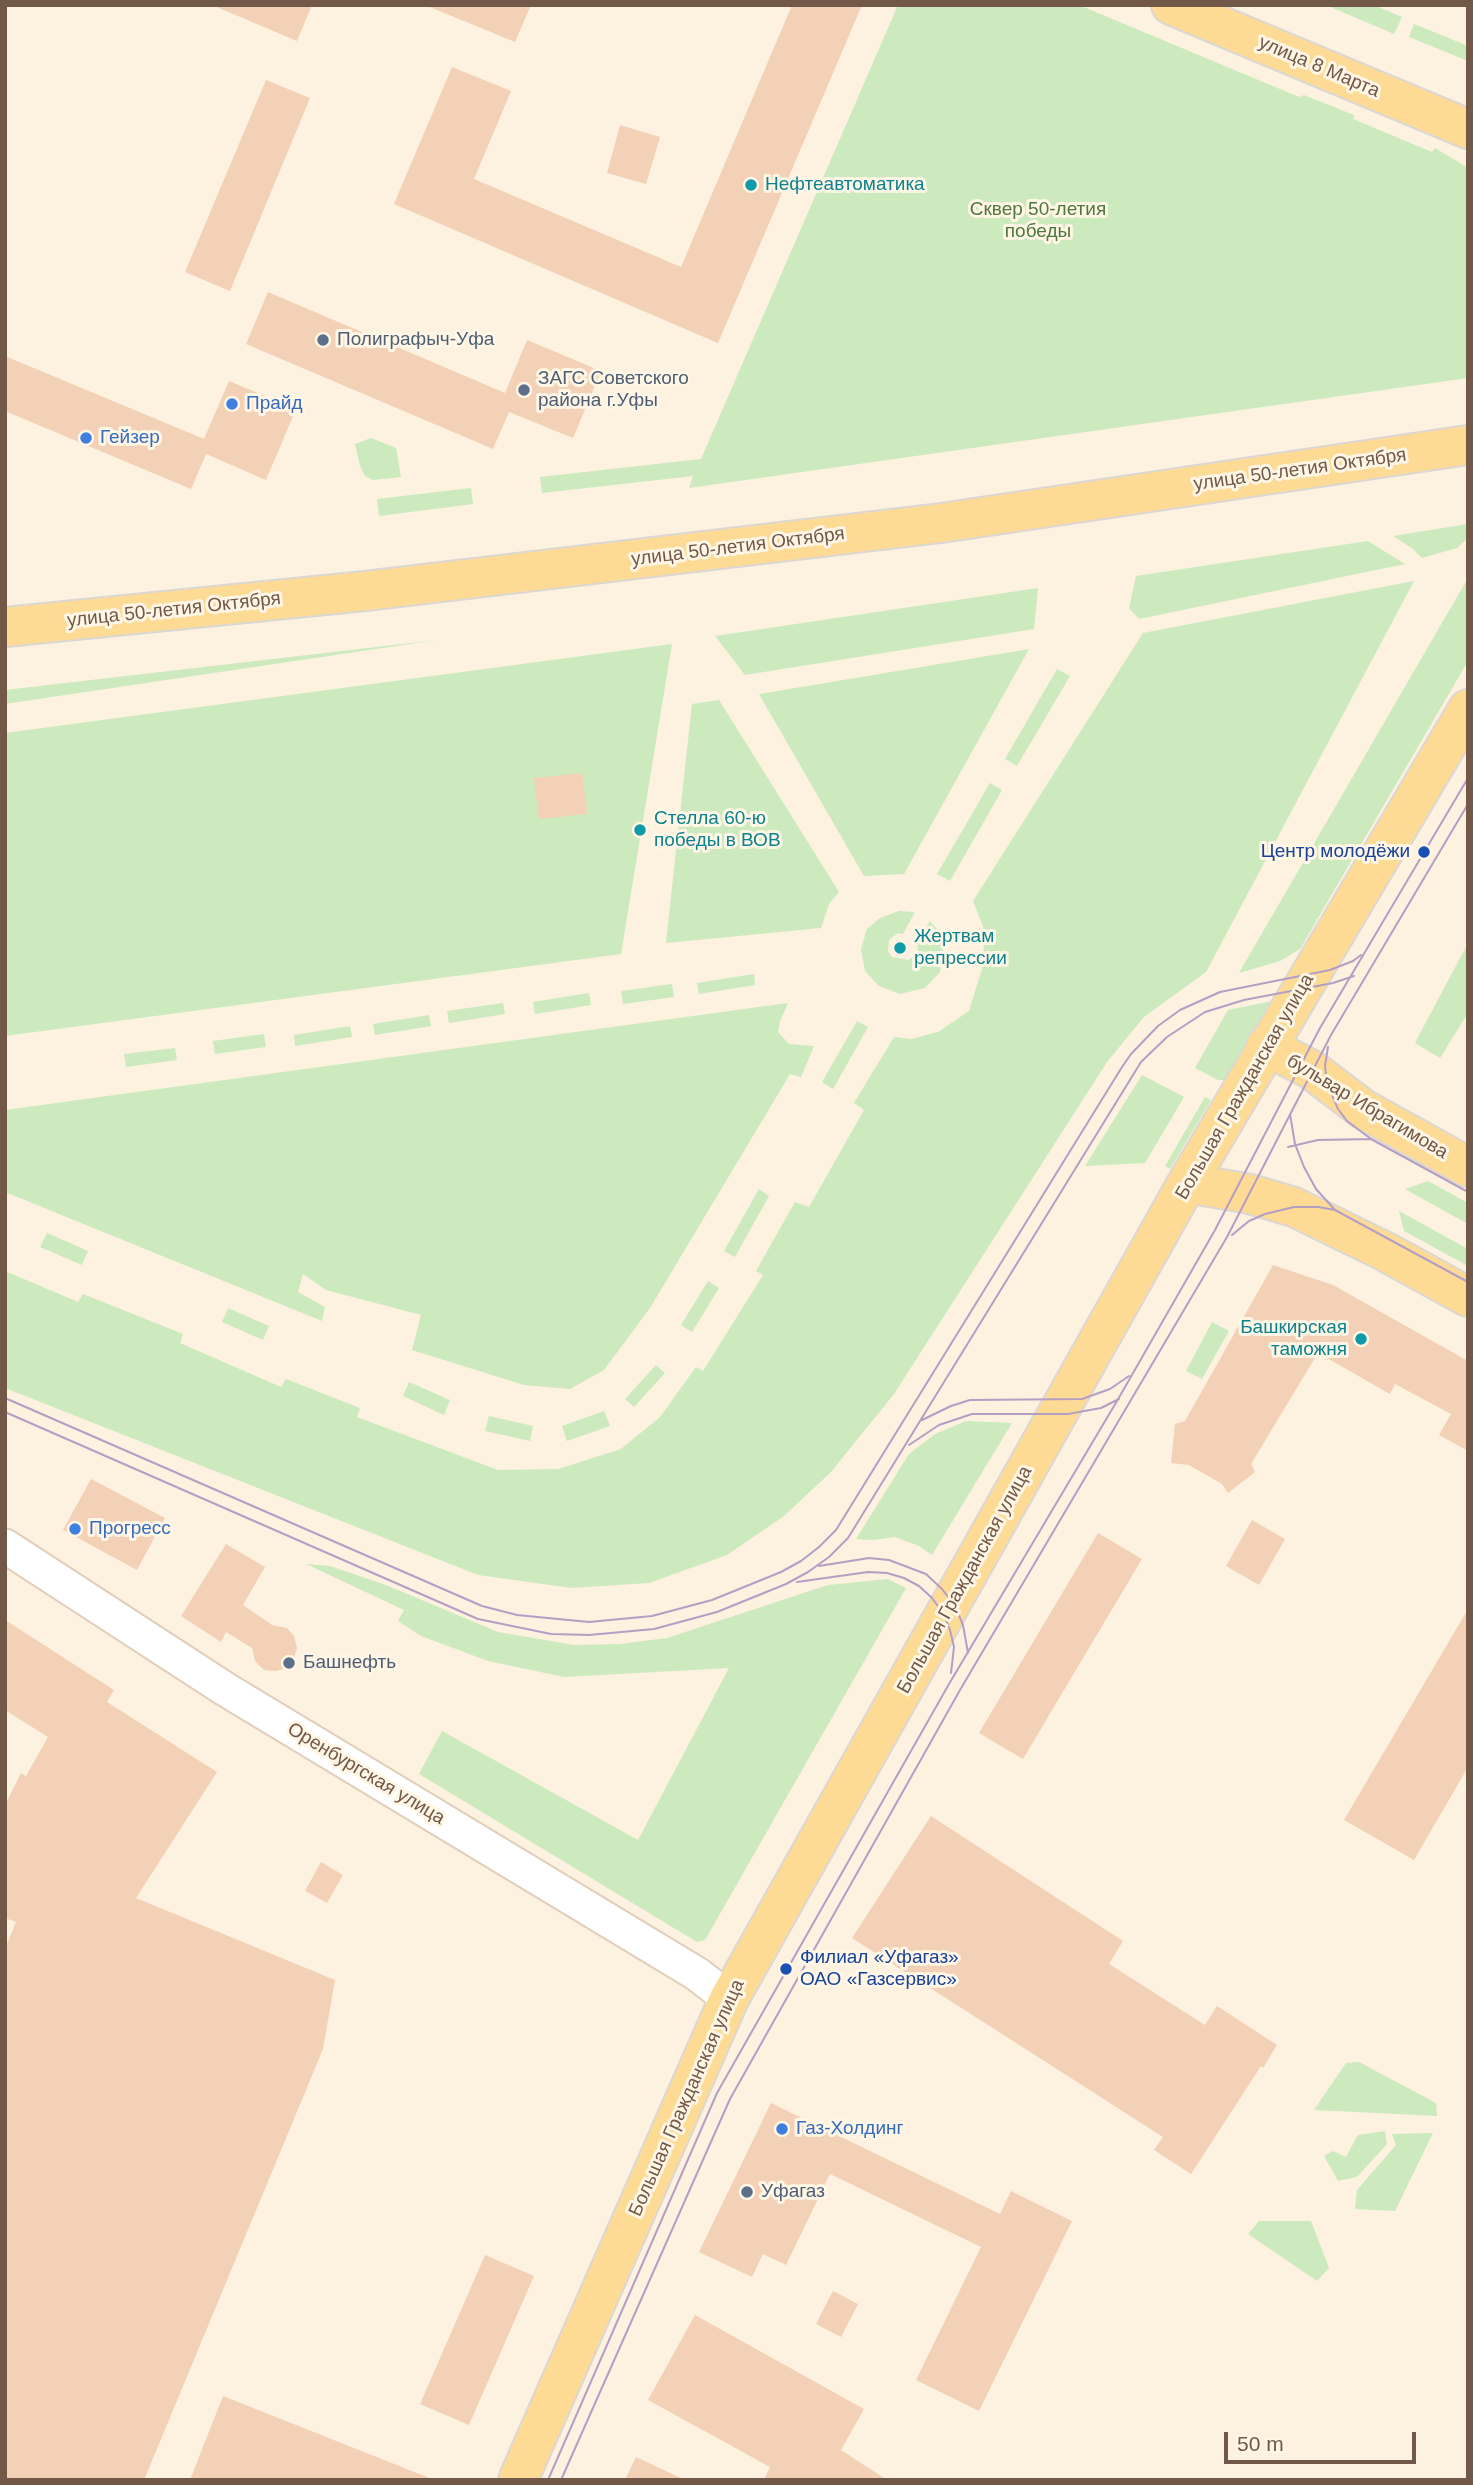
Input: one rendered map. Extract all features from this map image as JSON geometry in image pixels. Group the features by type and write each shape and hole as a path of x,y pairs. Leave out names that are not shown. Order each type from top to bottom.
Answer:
{"main road":[{"name":"улица 8 Марта","path":"1171,5 1468,129"},
{"name":"улица 50-летия Октября","path":"5,626 365,591 941,523 1468,445"},
{"name":"Большая Гражданская улица","path":"518,2480 729,1999 1187,1182 1468,709"},
{"name":"бульвар Ибрагимова","path":"1266,1046 1312,1070 1363,1109 1468,1167"},
{"path":"1187,1182 1250,1194 1294,1207 1386,1252 1468,1297"}],"street":[{"name":"Оренбургская улица","path":"5,1546 225,1689 697,1974 729,1999"}],"green space":[{"name":"Сквер 50-летия победы","path":"898,5 1079,5 1299,97 1304,95 1354,115 1353,119 1432,152 1435,148 1468,168 1468,378 689,488 693,476 542,493 540,477 701,459"},
{"path":"1326,5 1374,5 1402,17 1394,34"},
{"path":"1414,24 1468,46 1468,61 1409,37"},
{"path":"371,438 396,448 401,477 373,480 365,476 355,444"},
{"path":"471,488 473,504 379,516 377,499"},
{"path":"1468,524 1468,538 1457,548 1422,558 1393,536"},
{"path":"1368,541 1405,564 1139,619 1129,608 1136,576"},
{"path":"1468,578 1468,661 1300,949 1280,961 1239,973"},
{"path":"1414,581 1206,972 1144,1017 1107,1062 894,1394 831,1472 784,1516 727,1555 649,1583 572,1588 478,1575 5,1388 5,1271 78,1302 83,1294 183,1334 180,1343 281,1387 286,1379 360,1408 357,1417 498,1470 558,1469 621,1449 660,1417 696,1367 703,1371 763,1275 756,1271 795,1202 809,1207 864,1110 854,1103 894,1037 911,1039 938,1032 969,1011 982,969 985,932 973,901 1143,633"},
{"path":"1038,588 1034,629 745,675 715,636"},
{"path":"437,640 92,691 5,704 5,690"},
{"path":"672,644 621,954 5,1036 5,733"},
{"path":"1029,649 904,874 864,876 759,694"},
{"path":"1057,669 1070,676 1017,766 1005,759"},
{"path":"719,700 839,892 829,904 821,928 666,943 692,704"},
{"path":"990,783 1002,790 950,881 937,874"},
{"path":"899,911 915,912 903,934 898,933 889,940 888,951 892,957 909,960 918,952 917,942 930,921 942,935 943,951 940,972 925,988 900,994 879,986 865,971 861,949 867,929 880,918"},
{"path":"1468,943 1468,1013 1440,1058 1415,1043"},
{"path":"754,974 755,985 699,994 697,983"},
{"path":"672,984 674,997 623,1004 621,991"},
{"path":"589,993 591,1005 535,1014 533,1002"},
{"path":"1272,1001 1225,1080 1218,1080 1195,1068 1228,1010"},
{"path":"503,1003 505,1014 449,1023 447,1011"},
{"path":"788,1003 778,1032 789,1044 814,1046 801,1077 790,1074 650,1308 604,1370 570,1389 524,1385 412,1350 421,1315 326,1290 303,1274 298,1292 325,1307 322,1321 5,1192 5,1110"},
{"path":"429,1015 431,1026 375,1035 373,1024"},
{"path":"857,1021 868,1027 833,1089 822,1082"},
{"path":"350,1026 352,1037 295,1046 294,1035"},
{"path":"264,1034 266,1047 215,1054 213,1041"},
{"path":"175,1048 177,1060 126,1067 124,1054"},
{"path":"1142,1075 1184,1097 1145,1163 1085,1166"},
{"path":"1205,1097 1211,1100 1170,1169 1165,1166"},
{"path":"1428,1181 1468,1203 1468,1224 1405,1189"},
{"path":"759,1189 769,1196 735,1257 724,1251"},
{"path":"1399,1211 1468,1249 1468,1266 1404,1231"},
{"path":"47,1233 88,1251 82,1265 40,1247"},
{"path":"708,1281 719,1288 692,1332 681,1325"},
{"path":"228,1308 269,1326 263,1340 222,1322"},
{"path":"1212,1322 1229,1331 1202,1379 1186,1371"},
{"path":"656,1365 665,1373 634,1407 625,1399"},
{"path":"409,1382 450,1400 444,1415 403,1396"},
{"path":"604,1411 610,1426 567,1441 562,1426"},
{"path":"489,1416 533,1426 530,1441 485,1431"},
{"path":"966,1421 1012,1423 932,1555 919,1546 895,1537 856,1539 909,1454 935,1434"},
{"path":"306,1564 330,1566 386,1585 498,1632 574,1645 620,1644 667,1638 828,1585 888,1579 906,1588 705,1940 697,1942 419,1774 442,1731 638,1840 729,1668 564,1677 488,1661 421,1636 398,1621 404,1610"},
{"path":"1359,2062 1436,2103 1437,2116 1314,2110 1346,2063"},
{"path":"1385,2131 1387,2144 1357,2177 1338,2181 1324,2156 1333,2151 1346,2157 1358,2135"},
{"path":"1433,2133 1395,2211 1355,2209 1357,2190 1396,2145 1392,2134"},
{"path":"1259,2221 1311,2221 1329,2268 1317,2281 1248,2234"}],"building":[{"path":"212,5 312,5 297,41"},
{"path":"425,5 531,5 515,42"},
{"name":"Нефтеавтоматика","path":"792,5 862,5 718,343 394,204 452,67 511,91 474,179 681,267"},
{"path":"266,80 310,98 230,291 185,272"},
{"path":"620,125 660,137 646,184 607,173"},
{"path":"268,292 505,393 527,340 601,371 573,438 509,412 493,449 246,344"},
{"path":"5,356 204,439 229,381 296,409 266,480 206,454 191,489 5,411"},
{"path":"582,773 587,814 539,819 534,778"},
{"path":"1273,1265 1333,1285 1468,1361 1468,1451 1439,1435 1451,1414 1395,1384 1390,1394 1318,1353 1251,1464 1255,1472 1228,1493 1222,1484 1189,1465 1171,1463 1175,1424 1185,1421"},
{"path":"91,1479 165,1518 137,1570 63,1530"},
{"path":"1252,1520 1285,1539 1259,1585 1226,1566"},
{"path":"1098,1533 1142,1559 1023,1759 979,1733"},
{"path":"226,1544 265,1567 243,1605 272,1625 287,1628 294,1636 297,1648 287,1668 264,1670 255,1661 252,1648 226,1632 221,1642 181,1616"},
{"path":"1468,1609 1468,1767 1414,1860 1344,1820"},
{"path":"5,1620 114,1690 107,1702 217,1772 136,1898 335,1980 323,2049 144,2480 5,2480 5,1949 16,1922 5,1918 5,1805 21,1773 26,1776 48,1737 5,1710"},
{"path":"931,1816 1123,1941 1109,1964 1205,2025 1217,2006 1277,2045 1191,2174 1154,2150 1163,2137 852,1938"},
{"path":"321,1862 343,1875 327,1903 305,1891"},
{"path":"771,2103 1000,2214 1011,2191 1072,2221 979,2411 916,2380 981,2247 830,2174 786,2265 763,2254 752,2277 699,2252"},
{"path":"485,2255 534,2276 469,2425 420,2404"},
{"path":"833,2291 858,2304 841,2337 816,2324"},
{"path":"695,2315 864,2409 841,2450 887,2480 764,2480 770,2467 648,2400"},
{"path":"223,2396 432,2479 432,2480 190,2480"},
{"path":"636,2457 685,2480 625,2480"}],"tram line":[{"path":"548,2480 717,2093 949,1684 1215,1230 1320,1028 1468,778"},
{"path":"561,2480 730,2099 960,1690 1227,1237 1331,1035 1468,804"},
{"path":"5,1398 482,1606 517,1615 589,1622 652,1616 712,1600 801,1561 836,1530 1122,1067 1158,1026 1180,1010 1220,992 1330,970 1361,955"},
{"path":"5,1412 478,1619 551,1634 589,1635 654,1629 717,1612 786,1584 808,1572 829,1557 848,1538 1141,1062 1167,1037 1205,1012 1244,1000 1333,983 1354,976"},
{"path":"1328,1047 1325,1066 1327,1083 1338,1109 1347,1121 1371,1139 1468,1192"},
{"path":"1290,1114 1295,1144 1304,1167 1316,1189 1335,1210"},
{"path":"1288,1147 1318,1140 1371,1139"},
{"path":"1232,1235 1249,1221 1265,1214 1294,1207 1335,1210 1468,1282"},
{"path":"922,1420 970,1400 1082,1399 1110,1389 1129,1376"},
{"path":"909,1445 939,1425 972,1414 1068,1414 1101,1408 1119,1399"},
{"path":"819,1566 869,1558 889,1560 926,1574 955,1606 963,1625 968,1653"},
{"path":"797,1582 868,1572 887,1573 919,1586 943,1613 950,1630 954,1647 951,1673"}],"place":[{"name":"Нефтеавтоматика","path":"751,185"},
{"name":"Полиграфыч-Уфа","path":"323,340"},
{"name":"ЗАГС Советского района г.Уфы","path":"524,390"},
{"name":"Прайд","path":"232,404"},
{"name":"Гейзер","path":"86,438"},
{"name":"Стелла 60-ю победы в ВОВ","path":"640,830"},
{"name":"Центр молодёжи","path":"1424,852"},
{"name":"Жертвам репрессии","path":"900,948"},
{"name":"Башкирская таможня","path":"1361,1339"},
{"name":"Прогресс","path":"75,1529"},
{"name":"Башнефть","path":"289,1663"},
{"name":"Филиал «Уфагаз» ОАО «Газсервис»","path":"786,1969"},
{"name":"Газ-Холдинг","path":"782,2129"},
{"name":"Уфагаз","path":"747,2192"}]}
